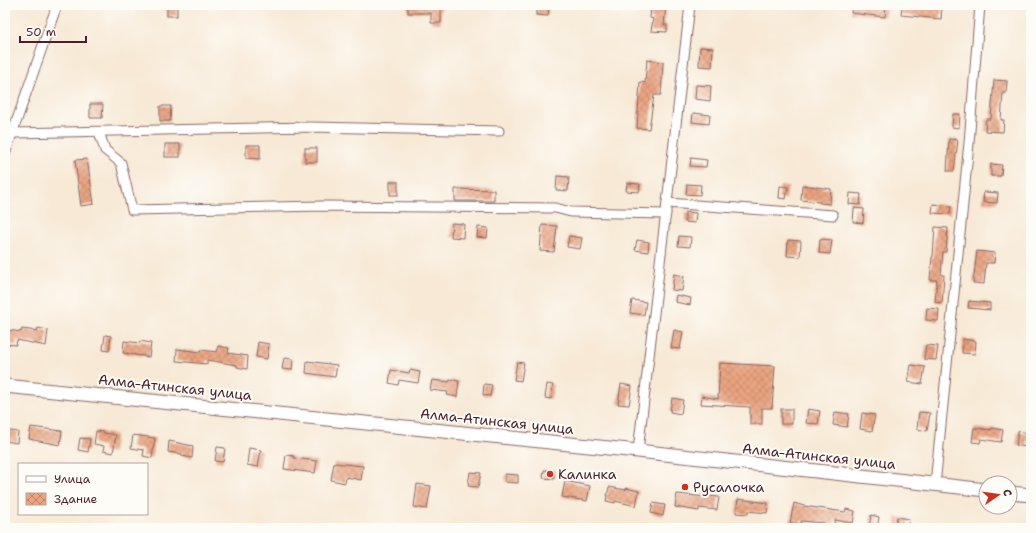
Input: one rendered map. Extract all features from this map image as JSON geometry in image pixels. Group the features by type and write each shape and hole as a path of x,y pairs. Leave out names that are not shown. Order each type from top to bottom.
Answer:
{"highway":[{"name":"Алма-Атинская улица","path":"5,386 638,451 978,489"},
{"path":"1018,494 1031,495"}],"street":[{"path":"5,154 57,5"},
{"path":"638,451 690,5"},
{"path":"935,484 969,143 980,5"},
{"path":"13,133 311,127 498,131"},
{"path":"99,132 105,150 121,163 132,210 322,206 438,206 555,208 572,212 666,214"},
{"path":"667,202 833,215"}],"building":[{"path":"167,5 177,5 177,16 167,16"},
{"path":"408,5 441,5 441,23 431,23 431,13 408,13"},
{"path":"537,5 549,5 548,16 536,15"},
{"path":"651,5 666,5 664,25 667,25 667,32 651,31 653,19 650,18"},
{"path":"852,5 886,5 885,17 851,13"},
{"path":"902,5 942,7 941,19 901,15"},
{"path":"700,47 713,48 712,67 699,66"},
{"path":"647,60 663,62 661,95 654,95 649,129 637,128 640,82 645,83"},
{"path":"994,80 1007,81 1006,93 1003,93 1001,120 1004,120 1003,132 985,131 986,119 991,119"},
{"path":"696,85 711,86 710,101 695,99"},
{"path":"90,104 103,104 102,118 90,118"},
{"path":"160,106 171,106 170,121 160,121"},
{"path":"693,113 710,115 709,124 692,122"},
{"path":"953,114 960,114 959,128 952,127"},
{"path":"949,139 958,140 954,171 947,171"},
{"path":"165,144 180,144 180,157 165,157"},
{"path":"246,145 260,145 260,159 246,158"},
{"path":"305,148 317,148 317,162 305,162"},
{"path":"691,158 707,160 706,167 690,166"},
{"path":"87,159 94,204 81,206 75,160"},
{"path":"991,164 1002,165 1001,176 991,176"},
{"path":"557,176 569,177 568,191 556,190"},
{"path":"390,182 398,182 398,195 390,195"},
{"path":"627,183 640,184 639,192 626,191"},
{"path":"687,184 701,185 700,195 686,194"},
{"path":"802,185 831,189 830,204 801,200"},
{"path":"780,186 788,187 786,199 779,198"},
{"path":"455,189 494,190 494,201 455,201"},
{"path":"984,192 998,193 997,203 983,202"},
{"path":"850,193 861,194 860,205 849,204"},
{"path":"933,204 951,206 950,214 932,213"},
{"path":"854,208 864,209 863,223 853,222"},
{"path":"685,212 696,213 695,223 685,222"},
{"path":"452,223 464,224 463,238 451,237"},
{"path":"542,225 557,226 554,252 540,251"},
{"path":"478,227 488,228 487,238 477,237"},
{"path":"935,227 948,228 946,252 943,252 941,275 944,275 942,303 935,302 937,280 930,280"},
{"path":"569,236 582,238 580,249 567,247"},
{"path":"679,236 691,237 690,247 678,246"},
{"path":"820,239 832,240 830,254 819,253"},
{"path":"637,240 649,242 648,252 635,250"},
{"path":"788,240 801,241 800,257 787,256"},
{"path":"977,251 995,253 994,263 986,263 984,284 973,283"},
{"path":"674,274 684,276 682,291 672,290"},
{"path":"676,295 691,298 690,305 675,302"},
{"path":"632,300 646,302 644,315 630,313"},
{"path":"969,301 990,303 990,310 968,308"},
{"path":"927,308 939,309 938,321 926,320"},
{"path":"38,328 48,330 46,346 17,340 16,345 6,344 8,330 21,332 22,329 37,331"},
{"path":"674,330 683,332 680,349 671,348"},
{"path":"105,335 111,336 109,351 103,350"},
{"path":"963,339 976,341 975,354 962,353"},
{"path":"124,341 151,343 149,357 123,353"},
{"path":"258,342 269,344 267,359 256,357"},
{"path":"926,345 938,346 936,360 924,359"},
{"path":"218,346 229,348 228,353 248,356 247,369 237,367 237,365 207,360 207,364 176,361 177,349 200,352 201,350 217,352"},
{"path":"284,358 293,359 292,370 282,369"},
{"path":"307,361 337,365 335,377 306,373"},
{"path":"517,362 524,363 521,381 514,380"},
{"path":"720,363 775,366 772,408 762,408 762,424 750,424 750,407 701,404 702,396 718,399"},
{"path":"911,365 925,367 922,384 908,382"},
{"path":"391,370 409,373 410,370 420,372 418,383 399,380 398,385 389,383"},
{"path":"432,380 449,382 450,380 459,381 457,397 447,395 448,392 430,390"},
{"path":"484,384 492,385 490,396 483,395"},
{"path":"547,384 553,385 551,399 545,398"},
{"path":"621,384 632,386 629,405 618,404"},
{"path":"672,398 683,400 681,414 670,412"},
{"path":"781,409 792,409 792,424 781,424"},
{"path":"808,409 820,411 818,424 806,423"},
{"path":"835,412 849,414 847,427 833,425"},
{"path":"919,412 930,413 927,431 917,429"},
{"path":"862,413 875,415 872,431 860,429"},
{"path":"31,427 62,431 60,445 29,439"},
{"path":"974,428 991,430 992,428 1003,430 1001,442 981,439 980,443 972,442"},
{"path":"5,430 18,432 17,443 5,441"},
{"path":"96,431 116,435 113,453 103,451 104,446 94,444"},
{"path":"1018,431 1028,433 1026,447 1016,445"},
{"path":"133,435 155,438 152,458 143,456 144,450 131,448"},
{"path":"80,438 90,439 88,452 78,450"},
{"path":"169,441 193,446 192,458 182,456 182,454 168,452"},
{"path":"217,447 225,448 223,462 215,461"},
{"path":"249,448 261,450 258,467 247,465"},
{"path":"286,455 294,456 294,458 317,461 315,473 284,469"},
{"path":"334,463 363,466 361,480 346,477 345,483 331,480"},
{"path":"544,470 554,471 554,479 543,478"},
{"path":"470,472 481,473 478,487 468,486"},
{"path":"505,474 518,475 518,483 505,482"},
{"path":"565,481 590,486 587,501 562,497"},
{"path":"417,484 431,486 427,509 414,507"},
{"path":"609,487 626,490 626,488 639,491 636,506 615,501 615,503 606,501"},
{"path":"677,494 719,497 717,510 699,508 699,511 675,507"},
{"path":"738,499 768,503 767,513 748,511 748,514 736,513"},
{"path":"653,503 665,505 663,516 651,513"},
{"path":"794,503 804,506 845,512 846,509 855,511 853,523 835,520 834,528 823,528 824,523 801,521 801,524 790,523"},
{"path":"871,515 879,517 877,528 869,527"},
{"path":"897,517 909,519 907,528 895,528"}],"place":[{"name":"Калинка","path":"550,474"},
{"name":"Русалочка","path":"685,487"}]}
